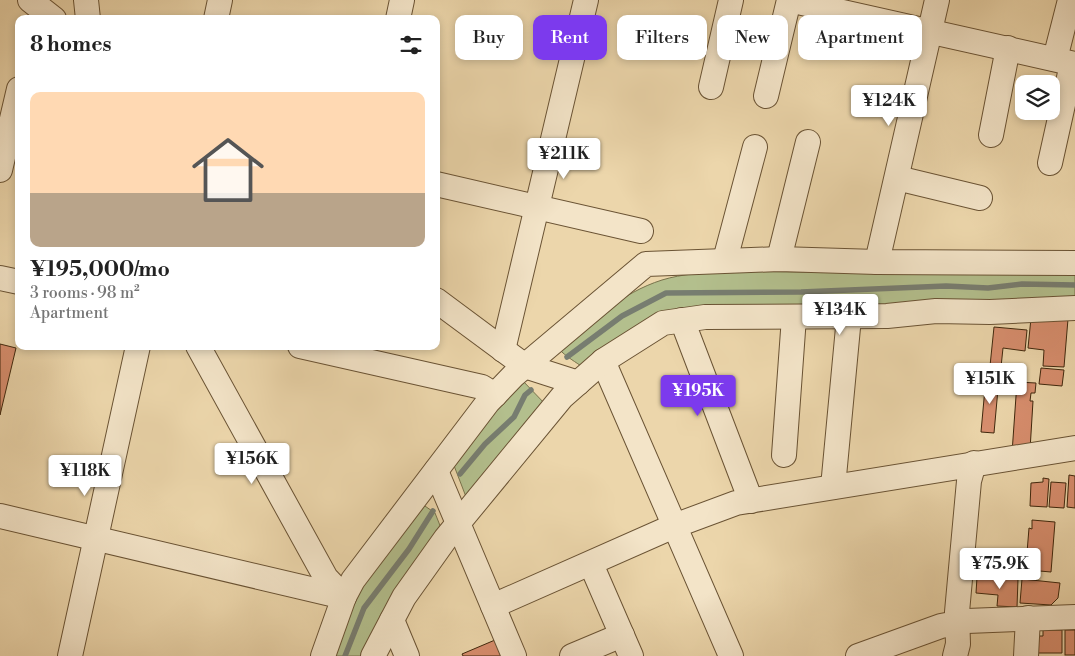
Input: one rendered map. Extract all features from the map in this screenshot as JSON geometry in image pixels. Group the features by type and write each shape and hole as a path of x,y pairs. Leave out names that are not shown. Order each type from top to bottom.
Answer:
{"street":[{"path":"86,0 88,15"},
{"path":"217,15 220,0"},
{"path":"399,15 402,0"},
{"path":"503,350 538,209 586,0"},
{"path":"711,87 731,0"},
{"path":"766,96 789,0 1067,62"},
{"path":"877,262 938,0"},
{"path":"1050,163 1067,62 1070,0"},
{"path":"991,135 1008,48"},
{"path":"0,170 15,106"},
{"path":"779,260 808,142"},
{"path":"725,260 755,147"},
{"path":"897,178 980,198"},
{"path":"440,185 642,232"},
{"path":"323,656 344,597 353,580 495,395 525,366 646,264 725,260 1075,263"},
{"path":"0,278 15,281"},
{"path":"440,303 525,366 578,383"},
{"path":"372,656 404,597 459,524 535,429 578,383 602,361 663,323 705,317 849,317 887,316 936,310 990,312 1075,308"},
{"path":"784,455 794,317"},
{"path":"832,487 849,317"},
{"path":"682,320 751,500"},
{"path":"71,655 137,350"},
{"path":"200,350 326,578 344,597"},
{"path":"318,350 482,387 495,395"},
{"path":"602,361 731,656"},
{"path":"493,606 674,526 736,503 1075,448"},
{"path":"955,656 958,644 957,623 969,481 974,463"},
{"path":"436,471 514,656"},
{"path":"0,516 344,597"},
{"path":"572,656 627,646 591,564"},
{"path":"858,656 941,626 957,623 1075,617"},
{"path":"1026,656 1028,618"},
{"path":"392,620 407,656"}],"green space":[{"path":"1075,271 1075,302 710,310 585,369 558,348 595,318 633,292 662,280 678,276 713,272"},
{"path":"522,380 547,406 468,502 453,463 485,421"},
{"path":"422,504 435,513 443,533 365,656 332,656 350,605"}],"building":[{"path":"1031,318 1068,319 1064,367 1043,366 1044,350 1028,348"},
{"path":"994,327 1027,330 1025,351 1003,348 1001,367 990,366"},
{"path":"0,344 15,348 16,350 0,415"},
{"path":"1041,368 1064,370 1062,386 1039,384"},
{"path":"986,377 999,378 994,433 981,432"},
{"path":"1017,382 1036,383 1035,393 1031,393 1030,401 1033,401 1030,450 1012,453"},
{"path":"1069,475 1075,476 1075,508 1067,507"},
{"path":"1043,478 1049,479 1047,507 1030,506 1031,483 1043,482"},
{"path":"1051,482 1066,483 1064,508 1049,507"},
{"path":"1032,520 1055,522 1051,572 1028,570 1028,565 1026,565 1029,528 1032,529"},
{"path":"977,577 1018,579 1017,607 997,606 998,595 976,593"},
{"path":"1022,579 1060,583 1058,598 1051,605 1020,603"},
{"path":"1043,630 1062,630 1062,653 1036,653 1036,636 1043,636"},
{"path":"1065,630 1075,630 1075,655 1065,655"},
{"path":"495,640 501,656 463,656 462,654"}],"waterway":[{"path":"567,357 622,316 666,293 801,292 946,286 988,288 1022,284 1075,285"},
{"path":"460,474 485,444 514,417 525,395 531,390"},
{"path":"345,656 364,608 409,549 433,511"}]}
